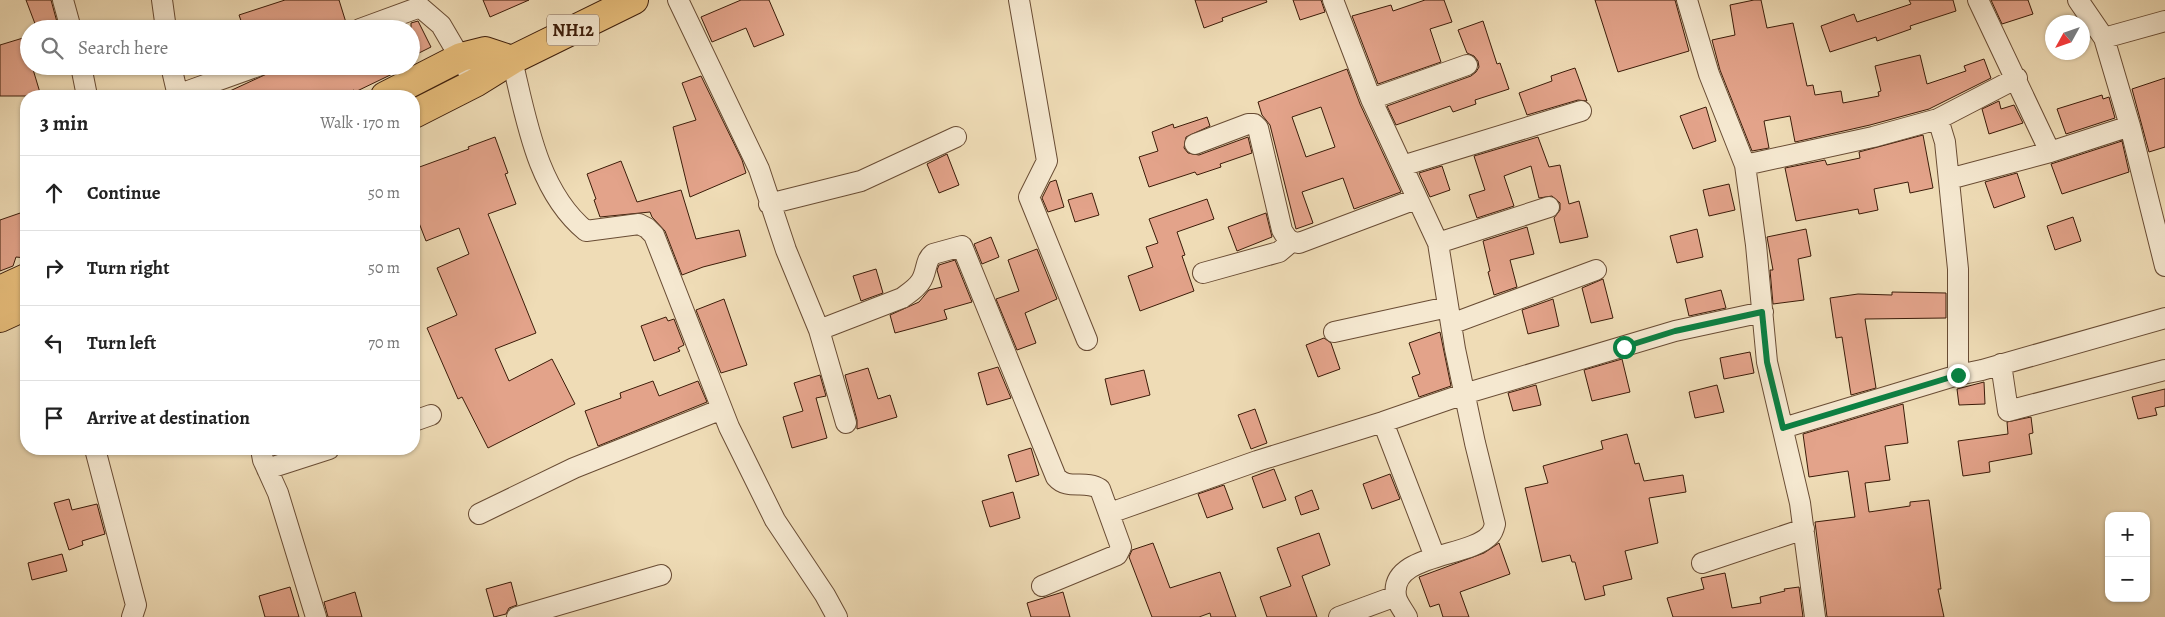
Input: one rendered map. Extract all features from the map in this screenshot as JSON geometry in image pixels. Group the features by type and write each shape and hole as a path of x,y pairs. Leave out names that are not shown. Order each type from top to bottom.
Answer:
{"highway":[{"name":"NH12","path":"420,111 475,83 512,60 634,0"},
{"path":"397,90 461,57 485,51 512,60"},
{"path":"0,290 20,281"},
{"path":"0,318 20,309"}],"street":[{"path":"63,0 68,20"},
{"path":"162,0 165,20"},
{"path":"678,0 760,169 769,204 819,330 846,423"},
{"path":"1019,0 1047,161 1029,197 1087,340"},
{"path":"1333,0 1370,99 1438,243 1464,394 1495,524 1492,534 1484,540 1435,557 1399,576 1396,596 1407,617"},
{"path":"1686,0 1709,74 1745,165 1756,245 1767,362 1804,529 1816,617"},
{"path":"1978,0 2050,152"},
{"path":"2078,0 2104,38 2130,126 2165,266"},
{"path":"385,20 420,7 441,25 475,83"},
{"path":"2104,38 2165,21"},
{"path":"512,60 532,146 541,168 557,196 578,225 586,231 639,224 648,228 654,235 722,408 775,520 825,595 837,617"},
{"path":"1370,99 1467,65"},
{"path":"83,75 86,90"},
{"path":"173,75 177,90"},
{"path":"194,90 234,75"},
{"path":"1745,165 1873,137 1938,119 2016,78"},
{"path":"1402,166 1581,111"},
{"path":"1938,119 1945,142 1958,269 1958,375"},
{"path":"1195,144 1248,124 1254,124 1258,128 1262,138 1282,230 1286,238 1291,242 1299,242 1416,199"},
{"path":"1949,179 2050,152 2130,126"},
{"path":"769,204 861,181 956,137"},
{"path":"1438,243 1549,207"},
{"path":"1203,273 1279,252 1291,242"},
{"path":"819,330 902,298 922,280 929,257 933,254 962,246 1056,477 1066,485 1087,484 1100,489 1121,547 1121,552 1117,555 1042,586"},
{"path":"1334,332 1450,316 1596,270"},
{"path":"1110,513 1314,442 1383,422 1464,394 1675,331 1762,312"},
{"path":"1783,428 1958,375 2165,318"},
{"path":"2001,364 2008,411 2165,370"},
{"path":"479,514 582,465 722,408"},
{"path":"1383,422 1435,557"},
{"path":"97,455 136,605 132,617"},
{"path":"263,455 278,494 316,617"},
{"path":"267,469 310,455"},
{"path":"1702,563 1804,529"},
{"path":"517,617 661,576"},
{"path":"1338,617 1396,596"}],"building":[{"path":"26,0 51,0 56,20 34,20"},
{"path":"285,0 339,0 345,20 241,20 239,15"},
{"path":"483,0 529,0 490,17"},
{"path":"741,0 769,0 784,35 754,47 746,28 712,42 701,17"},
{"path":"1195,0 1266,0 1267,2 1222,18 1223,21 1204,28"},
{"path":"1293,0 1321,0 1325,12 1300,20"},
{"path":"1425,0 1444,0 1452,22 1430,29 1441,62 1378,84 1352,16 1391,5 1393,11"},
{"path":"1595,0 1675,0 1689,51 1618,72"},
{"path":"1761,0 1767,28 1793,23 1807,86 1813,85 1815,95 1841,91 1843,103 1879,96 1878,92 1881,91 1875,66 1920,55 1927,84 1966,71 1964,66 1984,59 1991,78 1929,109 1795,142 1790,116 1764,121 1769,148 1752,151 1720,70 1712,40 1735,35 1730,5"},
{"path":"1909,0 1953,0 1956,11 1910,26 1911,29 1877,41 1876,37 1830,52 1821,26 1854,14 1857,22 1911,4"},
{"path":"1991,0 2028,0 2033,14 2002,24"},
{"path":"1483,21 1497,64 1500,63 1509,89 1475,100 1476,104 1453,112 1450,106 1396,125 1387,106 1471,76 1476,72 1479,67 1478,61 1474,56 1467,53 1458,30"},
{"path":"420,25 431,47 420,52"},
{"path":"20,39 20,75 35,75 39,90 20,90 20,96 0,96 0,45"},
{"path":"1575,68 1587,101 1578,100 1527,115 1519,93 1552,81 1551,76"},
{"path":"1347,69 1360,104 1401,192 1354,209 1343,178 1302,192 1313,223 1296,229 1270,125 1262,115 1258,102","holes":["1321,107 1335,147 1306,157 1292,117"]},
{"path":"264,75 390,75 359,90 232,90"},
{"path":"701,76 742,160 746,173 690,197 673,127 696,120 682,83"},
{"path":"2165,78 2165,147 2149,152 2132,89"},
{"path":"2102,95 2103,99 2109,97 2115,118 2066,134 2057,109"},
{"path":"1999,101 2001,109 2014,105 2023,123 1989,134 1982,109"},
{"path":"1706,107 1716,141 1693,149 1680,116"},
{"path":"1207,117 1210,126 1186,137 1184,148 1188,153 1199,155 1248,137 1252,153 1220,164 1221,167 1197,175 1195,172 1149,187 1139,157 1158,151 1152,132 1173,124 1174,128"},
{"path":"1923,135 1933,188 1910,193 1908,182 1874,189 1878,210 1859,214 1858,209 1796,221 1785,168 1825,160 1827,165 1860,158 1859,152"},
{"path":"495,137 508,173 505,174 516,204 488,214 536,333 495,349 509,381 552,359 575,404 488,448 462,397 458,399 427,328 457,315 437,268 469,254 459,228 426,241 420,226 420,167 469,149 468,147"},
{"path":"1538,137 1549,167 1560,165 1569,204 1579,201 1588,237 1560,243 1554,218 1560,210 1560,203 1552,196 1539,198 1531,166 1504,176 1514,206 1477,218 1469,195 1485,190 1474,156"},
{"path":"2122,141 2129,172 2062,194 2051,164"},
{"path":"947,154 959,185 939,193 927,164"},
{"path":"621,161 637,202 681,190 696,239 739,230 746,256 703,267 682,275 665,231 652,217 650,212 600,217 587,174"},
{"path":"1442,166 1450,190 1430,197 1419,173"},
{"path":"2017,173 2025,197 1994,208 1985,182"},
{"path":"1056,180 1064,207 1048,212 1042,198 1050,182"},
{"path":"1729,184 1735,210 1709,216 1703,190"},
{"path":"1092,193 1099,215 1075,222 1068,200"},
{"path":"1207,199 1214,219 1177,232 1185,255 1182,256 1194,291 1140,311 1128,276 1153,267 1146,247 1158,243 1149,219"},
{"path":"20,213 20,257 16,257 13,266 0,271 0,220"},
{"path":"1266,213 1272,237 1237,251 1228,227"},
{"path":"2073,217 2081,241 2055,250 2047,226"},
{"path":"1527,227 1534,254 1510,260 1517,287 1494,295 1483,241"},
{"path":"1697,229 1703,257 1677,263 1670,236"},
{"path":"1806,229 1811,256 1798,259 1804,300 1773,304 1770,270 1773,270 1767,237"},
{"path":"991,237 999,257 982,264 974,244"},
{"path":"1037,249 1057,299 1025,313 1036,343 1017,350 996,299 1019,291 1008,260"},
{"path":"955,260 972,302 944,310 947,319 895,333 890,315 919,302 929,290 942,287 937,270 939,265"},
{"path":"876,269 883,293 861,301 853,276"},
{"path":"1603,279 1613,318 1591,323 1582,288"},
{"path":"1721,290 1726,308 1689,316 1685,299"},
{"path":"1892,292 1946,293 1946,318 1865,319 1876,388 1851,395 1842,337 1836,338 1830,298 1858,294 1892,295"},
{"path":"724,299 747,365 721,373 696,310"},
{"path":"1553,299 1559,326 1528,334 1522,310"},
{"path":"666,317 668,321 674,319 684,345 678,348 680,351 654,361 641,326"},
{"path":"1440,332 1451,386 1419,397 1412,377 1420,374 1409,343"},
{"path":"1324,338 1331,343 1340,369 1318,377 1306,345"},
{"path":"1750,352 1754,373 1724,379 1720,358"},
{"path":"1622,359 1630,392 1592,401 1584,370"},
{"path":"998,367 1011,398 987,405 978,373"},
{"path":"868,368 878,399 890,395 897,417 857,429 857,420 845,375"},
{"path":"1144,370 1150,395 1111,405 1105,379"},
{"path":"820,375 826,396 816,398 827,438 792,448 783,417 803,411 794,383"},
{"path":"653,381 659,396 698,381 707,402 598,446 585,411 621,398 620,393"},
{"path":"1984,382 1985,404 1959,405 1957,389"},
{"path":"1536,385 1541,405 1513,411 1508,393"},
{"path":"1717,385 1724,412 1695,418 1689,392"},
{"path":"2165,389 2165,406 2155,408 2157,415 2138,419 2132,397"},
{"path":"1903,404 1908,443 1885,446 1890,480 1865,483 1869,512 1910,506 1910,502 1929,500 1941,589 1938,589 1944,617 1827,617 1815,522 1855,517 1848,471 1809,477 1803,434"},
{"path":"1255,409 1267,443 1251,449 1238,415"},
{"path":"2031,417 2033,433 2029,434 2032,454 1989,462 1990,472 1963,476 1958,441 2008,434 2007,422"},
{"path":"1627,434 1635,464 1639,463 1644,481 1683,475 1686,492 1649,498 1658,543 1625,551 1632,579 1603,586 1605,595 1585,600 1575,562 1572,562 1570,555 1542,562 1525,488 1548,483 1543,466 1603,449 1601,441"},
{"path":"1031,448 1039,475 1016,482 1008,455"},
{"path":"1274,469 1286,500 1263,508 1252,477"},
{"path":"1390,474 1400,499 1372,509 1363,484"},
{"path":"1224,485 1233,509 1207,518 1198,494"},
{"path":"1312,490 1319,509 1301,515 1295,497"},
{"path":"1013,492 1020,518 990,527 982,501"},
{"path":"69,499 72,510 97,504 105,534 82,541 83,545 69,550 54,503"},
{"path":"1319,533 1330,565 1302,576 1317,617 1267,617 1260,597 1291,586 1277,548"},
{"path":"1153,543 1170,588 1220,572 1236,617 1211,617 1210,613 1199,617 1152,617 1129,557 1132,550"},
{"path":"1499,543 1510,574 1460,592 1469,617 1443,617 1439,604 1430,607 1419,577 1484,553"},
{"path":"62,554 67,571 32,580 28,563"},
{"path":"1725,573 1732,608 1761,603 1760,597 1785,591 1784,589 1799,587 1803,617 1673,617 1667,598 1704,589 1701,578"},
{"path":"511,582 517,605 509,608 506,614 494,617 486,589"},
{"path":"290,587 299,617 265,617 259,596"},
{"path":"355,592 362,617 328,617 324,602"},
{"path":"1063,592 1070,617 1031,617 1027,603"}],"route":[{"path":"1624,347 1675,331 1762,312 1767,362 1783,428 1958,375"}]}
